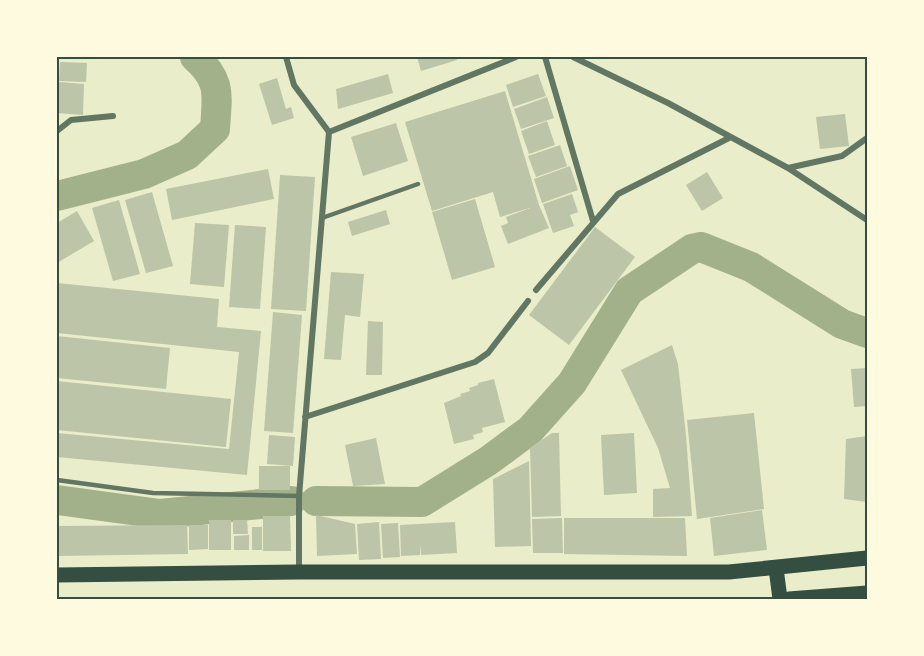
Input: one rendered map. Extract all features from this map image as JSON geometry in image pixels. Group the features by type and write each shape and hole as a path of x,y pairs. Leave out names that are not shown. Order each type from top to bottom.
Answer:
{"main road":[{"path":"57,575 299,572 729,572 867,558"},
{"path":"776,568 780,599"},
{"path":"789,599 867,593"}],"street":[{"path":"286,57 294,85 328,132 299,496 299,572"},
{"path":"328,132 516,57"},
{"path":"545,57 593,220"},
{"path":"573,57 668,103 788,168 867,220"},
{"path":"57,131 71,120 112,116"},
{"path":"536,290 593,220 618,194 729,138"},
{"path":"788,168 842,156 867,138"},
{"path":"305,417 475,362 488,353 528,301"}],"lane":[{"path":"322,218 418,184"},
{"path":"57,480 153,493 299,496"}],"building":[{"path":"417,57 456,57 457,60 421,71"},
{"path":"60,62 87,63 86,82 59,81"},
{"path":"388,74 393,93 338,109 336,89"},
{"path":"538,74 546,96 513,107 506,85"},
{"path":"277,78 286,109 291,107 294,118 272,125 259,84"},
{"path":"59,82 84,84 83,115 57,113"},
{"path":"505,91 539,205 549,228 508,244 501,226 508,223 506,217 533,207 500,217 493,192 432,211 405,122"},
{"path":"547,97 554,118 521,129 514,109"},
{"path":"845,114 849,146 820,149 816,117"},
{"path":"547,121 555,145 529,154 521,131"},
{"path":"396,123 408,161 363,176 351,137"},
{"path":"560,145 567,166 536,177 528,156"},
{"path":"570,166 578,190 542,203 534,179"},
{"path":"268,169 274,199 172,220 166,189"},
{"path":"707,172 723,198 702,211 686,185"},
{"path":"280,175 315,177 306,311 271,309"},
{"path":"152,192 173,266 146,273 125,200"},
{"path":"572,194 578,212 570,215 574,226 553,233 543,204"},
{"path":"475,199 495,267 452,280 432,212"},
{"path":"119,200 140,274 113,281 92,208"},
{"path":"386,210 390,224 352,236 348,222"},
{"path":"77,211 94,241 57,263 57,223"},
{"path":"195,223 229,225 224,287 190,284"},
{"path":"235,225 266,227 260,309 229,307"},
{"path":"595,227 635,257 569,345 529,315"},
{"path":"331,272 364,274 360,317 345,315 341,360 324,359"},
{"path":"57,283 219,299 217,327 261,331 247,475 57,457 57,433 229,449 239,352 57,333"},
{"path":"273,312 302,315 293,433 264,431"},
{"path":"368,321 383,322 382,375 366,375"},
{"path":"57,336 170,348 166,389 57,378"},
{"path":"672,345 678,364 692,516 653,517 653,489 670,488 658,448 621,370"},
{"path":"867,368 867,406 854,407 851,369"},
{"path":"494,379 505,422 482,428 483,432 473,435 474,439 454,444 444,403 470,391 469,388 478,383"},
{"path":"57,381 231,399 226,447 57,430"},
{"path":"754,413 764,509 697,519 687,420"},
{"path":"552,433 559,433 561,516 532,517 530,448"},
{"path":"634,433 637,493 604,495 601,435"},
{"path":"269,435 295,437 293,466 267,464"},
{"path":"867,436 867,502 844,499 846,439"},
{"path":"376,438 385,484 353,486 345,445"},
{"path":"529,461 531,546 495,547 493,479"},
{"path":"259,466 290,466 290,490 259,490"},
{"path":"762,510 767,550 714,556 710,518"},
{"path":"316,515 355,524 357,554 317,556"},
{"path":"263,516 290,516 291,551 263,551"},
{"path":"562,518 563,553 533,553 532,519"},
{"path":"564,518 685,518 687,556 564,554"},
{"path":"209,520 231,520 231,550 209,550"},
{"path":"233,520 247,520 248,534 233,534"},
{"path":"379,522 381,559 359,560 357,524"},
{"path":"455,522 457,553 421,555 420,544 420,555 401,556 400,525"},
{"path":"398,523 400,557 383,558 381,524"},
{"path":"187,525 188,554 57,556 57,526"},
{"path":"189,525 208,525 208,549 189,550"},
{"path":"252,527 262,527 262,550 252,550"},
{"path":"249,535 249,550 234,550 234,536"}],"waterway":[{"path":"57,196 144,174 187,155 215,129 217,98 214,81 195,57"},
{"path":"316,501 422,502 488,461 530,430 572,383 629,291 692,249 701,247 751,267 842,324 867,333"},
{"path":"57,500 160,514 291,501"}]}
